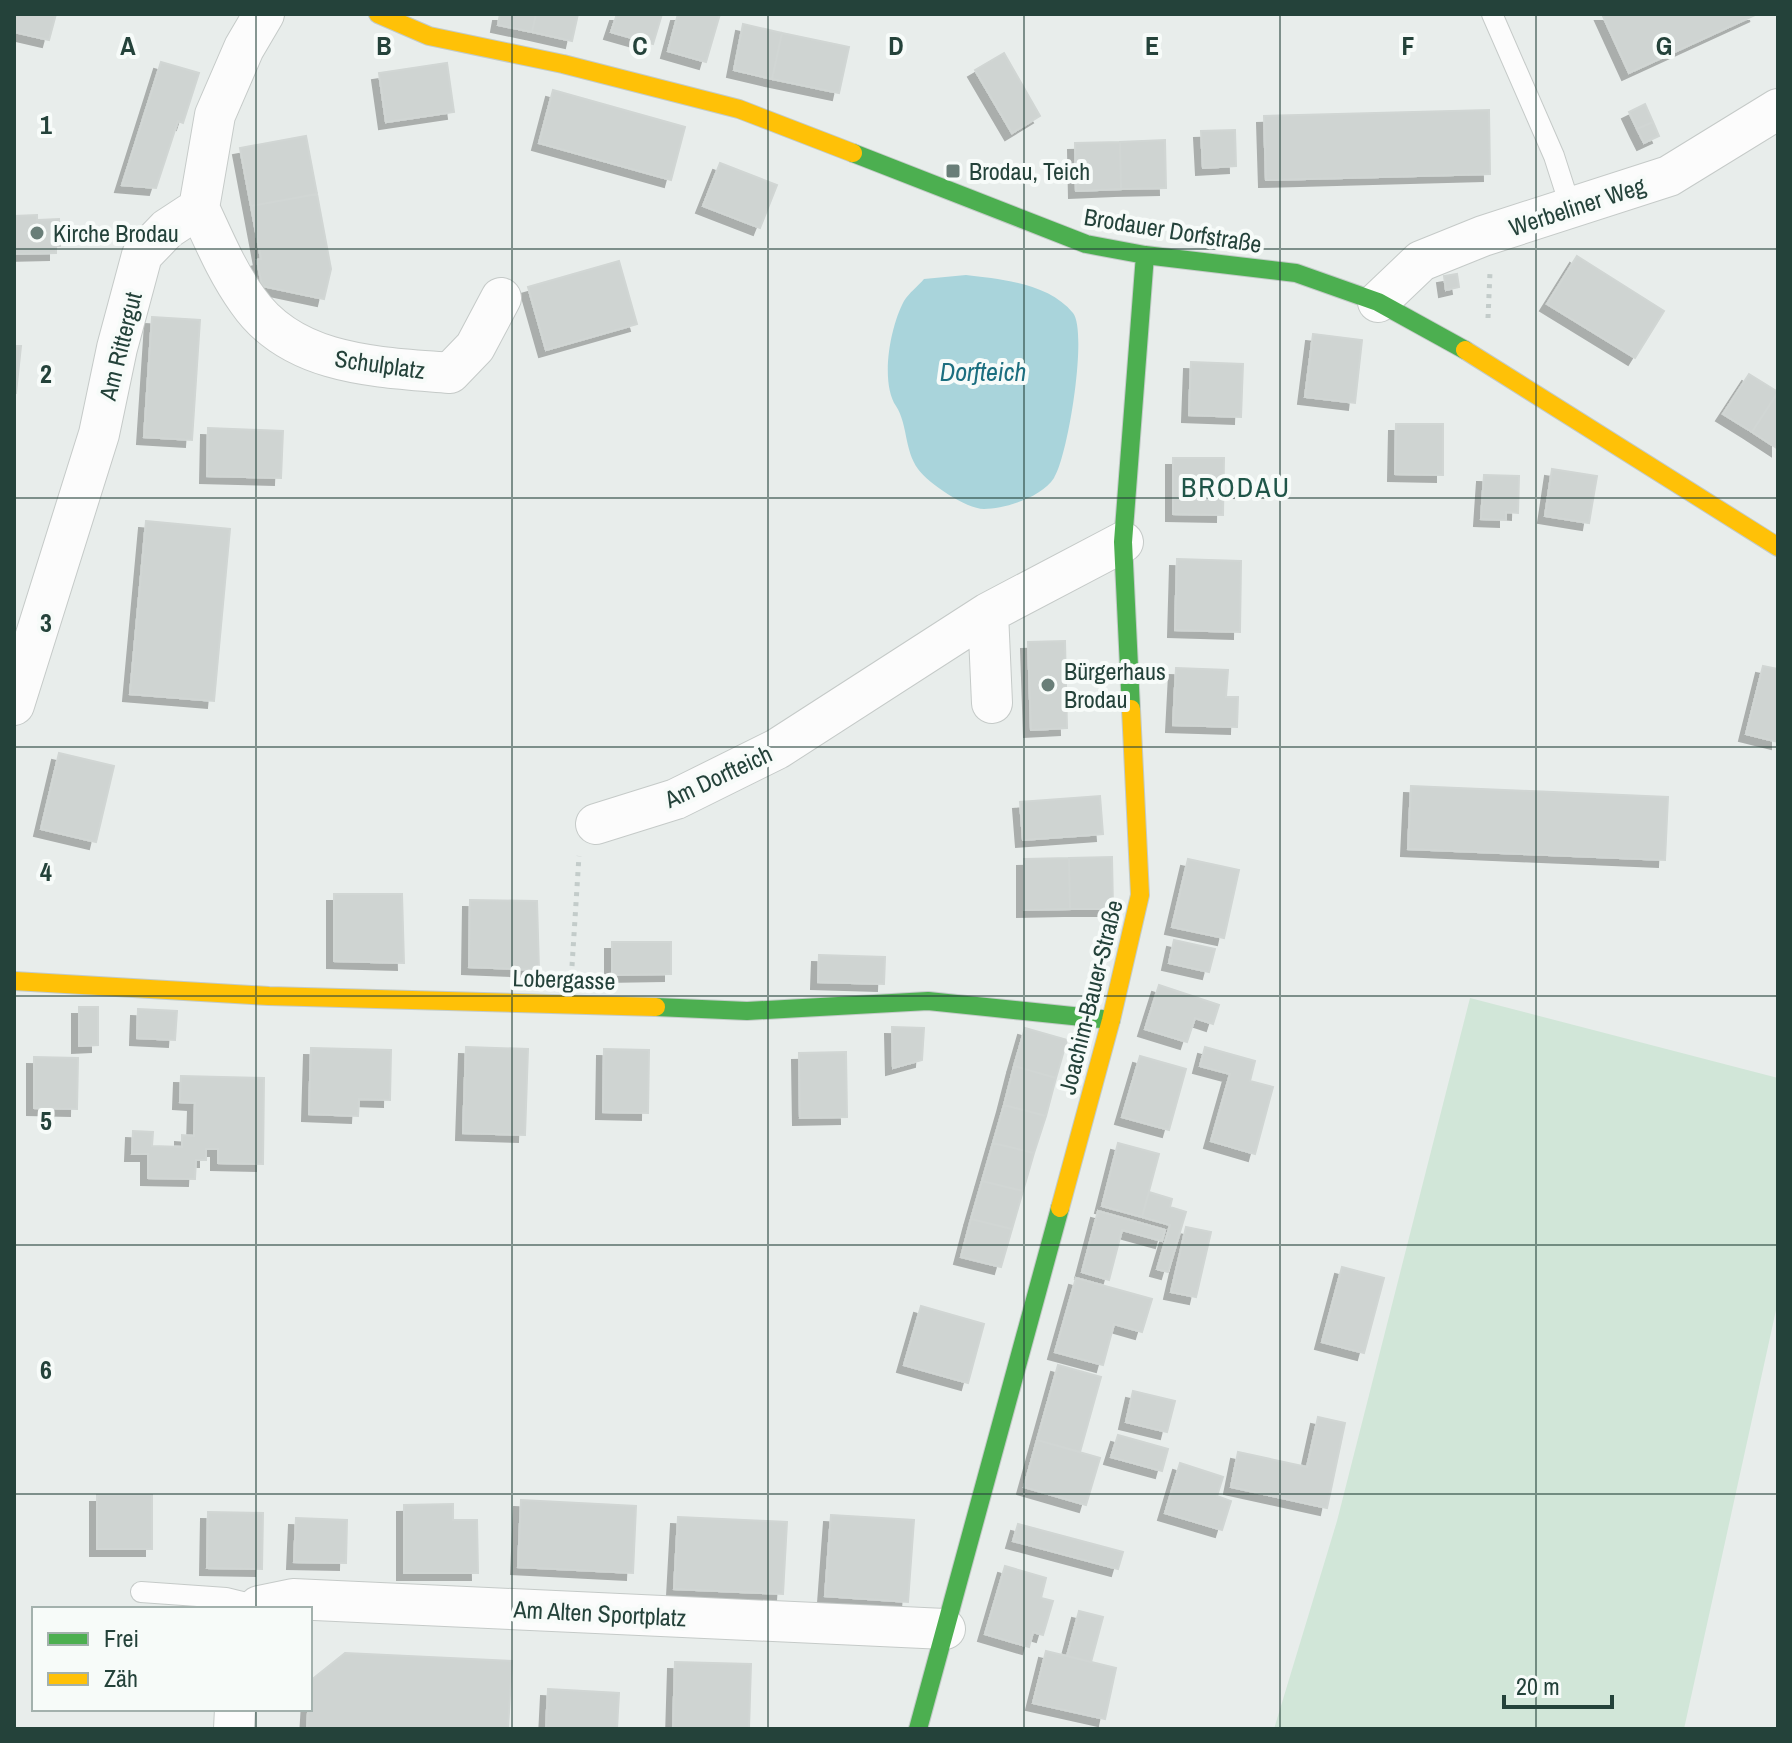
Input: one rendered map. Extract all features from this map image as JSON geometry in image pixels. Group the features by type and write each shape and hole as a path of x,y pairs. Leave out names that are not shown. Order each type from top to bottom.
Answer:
{"street":[{"path":"199,208 215,115 244,48 264,14"},
{"name":"Brodauer Dorfstraße","path":"378,14 429,36 563,64 739,109 1086,244 1145,255 1296,273 1378,302 1484,363 1778,547"},
{"name":"Werbeliner Weg","path":"1378,302 1421,261 1491,233 1669,176 1778,109"},
{"name":"Schulplatz","path":"199,208 228,271 250,304 284,337 326,357 382,368 450,373 475,347 501,298"},
{"name":"Am Rittergut","path":"14,705 99,434 117,348 142,255 167,229 199,208"},
{"name":"Joachim-Bauer-Straße","path":"918,1729 1111,1020 1140,895 1123,542 1145,255"},
{"name":"Am Dorfteich","path":"596,824 676,799 777,749 988,613 1123,542"},
{"path":"988,613 992,703"},
{"name":"Lobergasse","path":"14,981 269,996 569,1003 747,1011 928,1001 1111,1020"},
{"name":"Am Alten Sportplatz","path":"262,1607 293,1599 945,1629"}],"lane":[{"path":"1492,14 1554,156 1571,209"},
{"path":"141,1592 226,1598 255,1607"}],"path":[{"path":"1484,363 1491,233"},
{"path":"569,1003 580,849 596,824"}],"green space":[{"path":"1470,998 1778,1078 1778,1301 1684,1729 1274,1729 1337,1521"}],"water":[{"name":"Dorfteich","path":"966,275 1038,289 1063,303 1073,313 1077,325 1077,368 1070,422 1054,478 1032,496 1012,504 984,509 958,500 918,469 910,453 903,421 891,396 889,383 891,339 906,298 924,279"}],"building":[{"path":"14,14 56,14 49,40 14,32"},
{"path":"500,14 536,14 532,32 498,25"},
{"path":"536,14 578,14 572,41 532,32"},
{"path":"617,14 662,14 653,44 611,32"},
{"path":"678,14 720,14 706,62 668,51"},
{"path":"1602,14 1757,14 1629,73"},
{"path":"743,24 782,33 772,79 734,70"},
{"path":"782,33 849,47 839,93 772,79"},
{"path":"1004,53 1040,116 1012,133 975,70"},
{"path":"161,62 199,73 183,123 178,121 156,188 122,185"},
{"path":"447,63 454,112 386,122 379,73"},
{"path":"553,90 685,127 671,180 539,143"},
{"path":"1645,104 1653,122 1637,129 1629,112"},
{"path":"1489,110 1490,174 1266,180 1264,116"},
{"path":"1653,122 1659,136 1644,143 1637,129"},
{"path":"1235,130 1236,166 1203,168 1201,131"},
{"path":"306,136 317,194 251,206 240,148"},
{"path":"1165,140 1166,188 1121,189 1120,142"},
{"path":"1120,142 1121,189 1076,191 1075,143"},
{"path":"720,163 777,185 760,228 703,206"},
{"path":"317,194 331,269 324,299 262,286 257,260 261,259 251,206"},
{"name":"Kirche Brodau","path":"37,215 37,220 59,219 60,246 56,246 56,253 14,254 14,216"},
{"path":"1577,256 1664,311 1635,358 1547,304"},
{"path":"619,261 637,324 546,350 528,287"},
{"path":"1457,274 1459,287 1446,290 1444,276"},
{"path":"152,317 200,320 192,440 144,437"},
{"path":"1313,334 1362,340 1355,403 1305,397"},
{"path":"14,346 21,346 16,393 14,393"},
{"path":"1191,362 1243,364 1241,417 1189,415"},
{"path":"1749,374 1778,392 1752,432 1723,414"},
{"path":"1778,392 1778,449 1752,432"},
{"path":"1396,424 1443,424 1443,475 1395,474"},
{"path":"208,428 283,431 281,478 207,476"},
{"path":"1173,458 1224,458 1223,515 1173,514"},
{"path":"1552,469 1597,476 1589,523 1545,516"},
{"path":"1484,475 1519,476 1518,513 1506,512 1506,520 1481,519"},
{"path":"146,521 230,529 214,701 130,694"},
{"path":"1177,559 1241,561 1240,632 1175,630"},
{"name":"Bürgerhaus Brodau","path":"1065,641 1067,728 1031,730 1028,642"},
{"path":"1763,666 1778,669 1778,742 1746,734"},
{"path":"1176,668 1228,670 1226,697 1238,697 1237,727 1173,725"},
{"path":"59,753 114,766 96,842 41,829"},
{"path":"1411,786 1668,797 1665,860 1408,849"},
{"path":"1100,796 1103,834 1023,840 1020,802"},
{"path":"1112,857 1113,909 1070,909 1069,858"},
{"path":"1069,858 1070,909 1024,910 1024,859"},
{"path":"1188,859 1239,870 1224,938 1172,927"},
{"path":"334,894 402,894 404,963 334,961"},
{"path":"470,900 537,901 539,970 469,967"},
{"path":"1174,940 1215,949 1209,972 1169,963"},
{"path":"612,942 671,942 671,974 612,975"},
{"path":"819,955 885,957 884,984 818,982"},
{"path":"1159,985 1219,1005 1213,1024 1195,1018 1187,1042 1145,1029"},
{"path":"79,1007 98,1007 98,1045 79,1046"},
{"path":"138,1009 177,1011 175,1040 137,1038"},
{"path":"892,1027 924,1028 922,1060 893,1068"},
{"path":"1025,1028 1067,1040 1056,1078 1014,1066"},
{"path":"466,1047 528,1049 525,1135 463,1133"},
{"path":"1205,1047 1255,1061 1250,1081 1273,1087 1255,1154 1211,1141 1230,1074 1200,1066"},
{"path":"311,1048 391,1050 390,1100 359,1099 358,1116 309,1114"},
{"path":"604,1049 649,1050 648,1113 603,1112"},
{"path":"846,1052 847,1117 800,1118 799,1053"},
{"path":"1140,1056 1186,1069 1169,1130 1122,1117"},
{"path":"34,1057 78,1058 77,1109 34,1108"},
{"path":"1014,1066 1056,1078 1046,1116 1004,1105"},
{"path":"181,1076 264,1078 263,1164 218,1163 218,1149 206,1149 206,1160 196,1160 195,1179 148,1178 148,1154 132,1154 133,1131 153,1132 152,1146 182,1147 182,1135 194,1136 195,1103 180,1102"},
{"path":"1004,1105 1046,1116 1034,1153 993,1143"},
{"path":"993,1143 1034,1153 1023,1191 982,1181"},
{"path":"1118,1143 1159,1154 1142,1217 1102,1206"},
{"path":"982,1181 1023,1191 1012,1229 971,1219"},
{"path":"1149,1192 1172,1199 1170,1207 1186,1212 1168,1272 1157,1269 1170,1225 1142,1217"},
{"path":"1098,1211 1165,1230 1162,1241 1122,1230 1109,1280 1082,1272"},
{"path":"971,1219 1012,1229 1001,1267 961,1257"},
{"path":"1186,1227 1211,1232 1196,1297 1171,1292"},
{"path":"1342,1267 1384,1278 1364,1353 1322,1342"},
{"path":"1076,1278 1152,1299 1142,1332 1114,1324 1103,1365 1055,1352"},
{"path":"921,1306 984,1324 968,1383 904,1365"},
{"path":"1058,1365 1101,1377 1080,1452 1037,1440"},
{"path":"1133,1391 1175,1401 1167,1432 1126,1422"},
{"path":"1318,1417 1345,1423 1327,1508 1231,1487 1238,1452 1307,1467"},
{"path":"1118,1435 1168,1449 1162,1471 1111,1457"},
{"path":"1037,1440 1100,1458 1086,1505 1024,1487"},
{"path":"1180,1463 1223,1477 1217,1496 1231,1501 1222,1530 1165,1513"},
{"path":"97,1495 152,1495 152,1549 97,1549"},
{"path":"521,1500 636,1506 633,1573 518,1567"},
{"path":"453,1504 453,1520 477,1520 478,1573 404,1573 404,1505"},
{"path":"208,1512 263,1513 262,1569 207,1568"},
{"path":"831,1515 914,1520 908,1602 825,1596"},
{"path":"678,1517 787,1522 783,1594 674,1589"},
{"path":"296,1518 347,1520 346,1563 294,1562"},
{"path":"1018,1524 1123,1552 1118,1569 1013,1541"},
{"path":"1005,1566 1046,1578 1041,1598 1053,1601 1043,1635 1033,1632 1029,1647 985,1634"},
{"path":"1079,1611 1103,1617 1091,1662 1067,1656"},
{"path":"1046,1651 1116,1668 1105,1719 1033,1703"},
{"path":"345,1653 512,1661 508,1729 307,1729 308,1711 312,1711 312,1679"},
{"path":"675,1662 751,1664 749,1729 673,1729"},
{"path":"548,1689 619,1693 617,1729 546,1729"}],"traffic: fast":[{"path":"853,153 1086,244 1145,255 1296,273 1378,302 1465,350"},
{"path":"1131,709 1123,542 1145,255"},
{"path":"656,1007 747,1011 928,1001 1111,1020"},
{"path":"918,1729 1060,1208"}],"traffic: slow":[{"path":"378,14 429,36 563,64 739,109 853,153"},
{"path":"1465,350 1778,547"},
{"path":"1060,1208 1111,1020 1140,895 1131,709"},
{"path":"14,981 269,996 656,1007"}],"place":[{"name":"Brodau, Teich","path":"953,171"},
{"name":"Kirche Brodau","path":"37,233"},
{"name":"Bürgerhaus Brodau","path":"1048,685"}],"district":[{"name":"BRODAU","path":"1236,487"}]}
